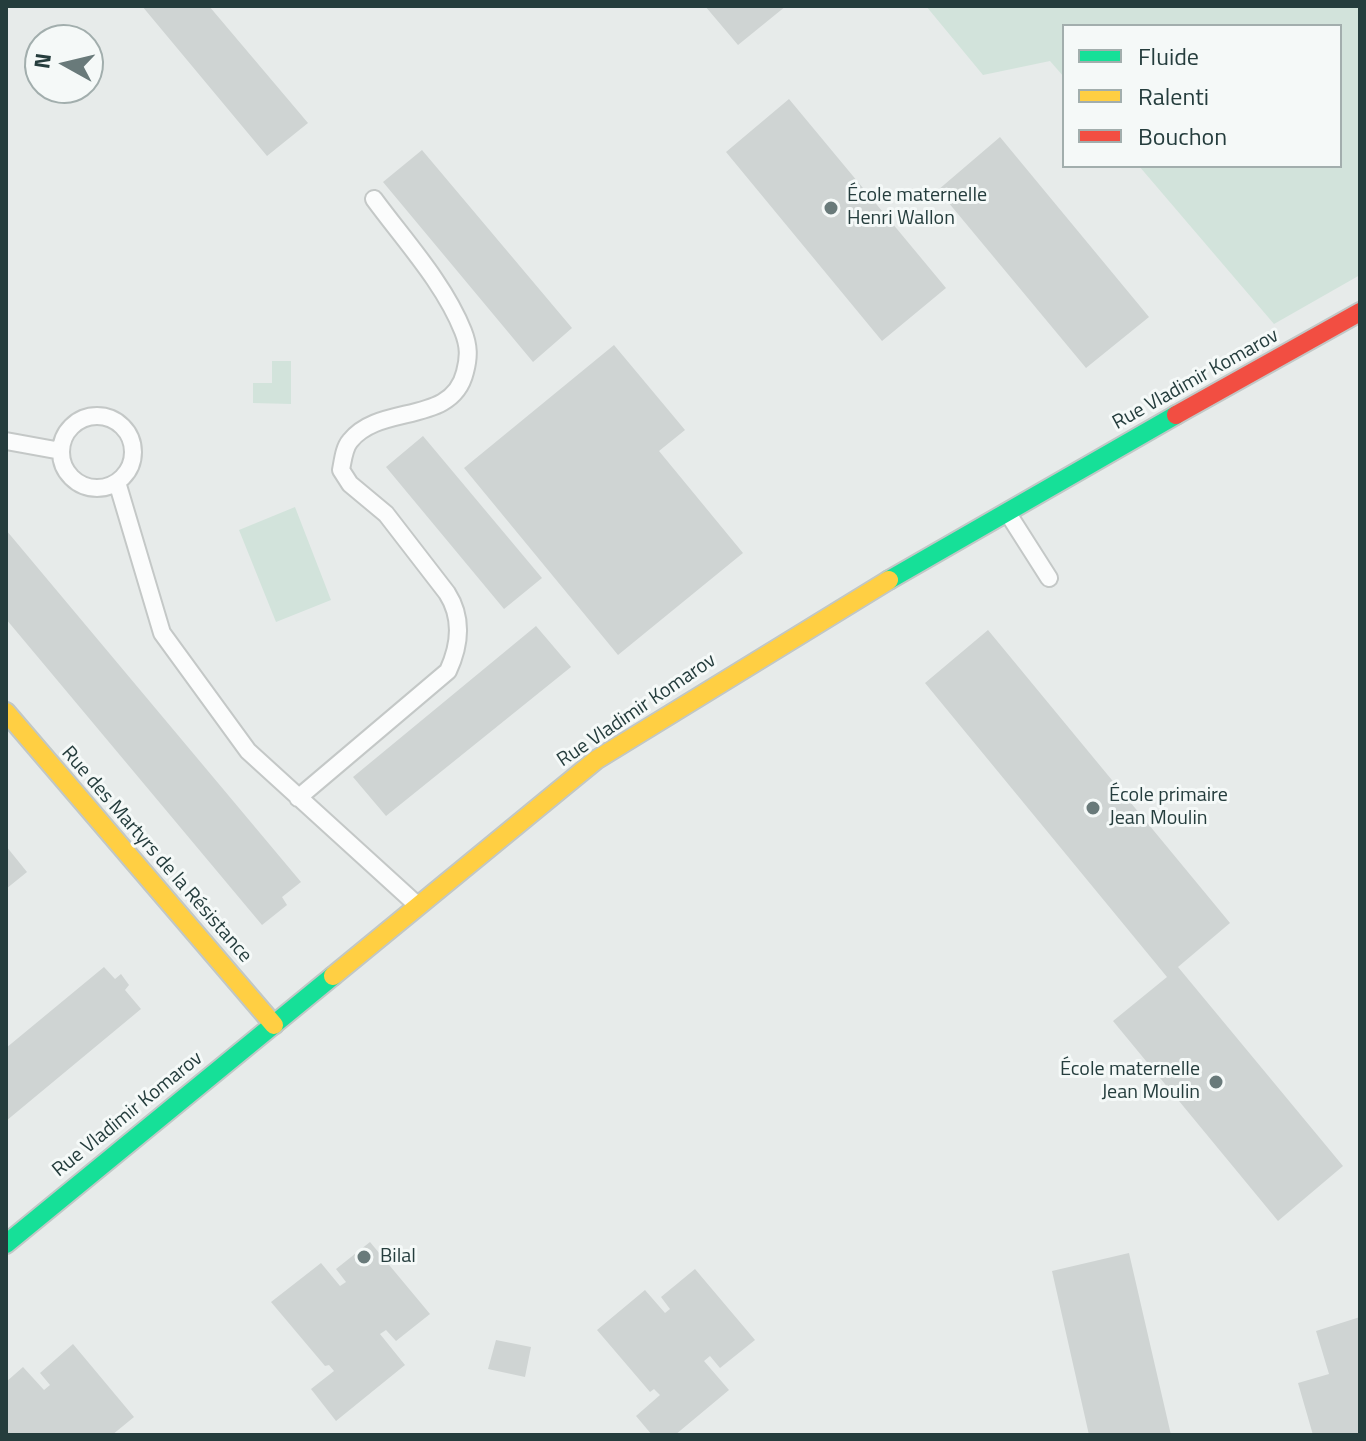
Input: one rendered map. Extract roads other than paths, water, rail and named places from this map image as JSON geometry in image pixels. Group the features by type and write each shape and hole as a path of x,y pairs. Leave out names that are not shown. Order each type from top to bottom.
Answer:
{"street":[{"name":"Rue Vladimir Komarov","path":"6,1244 596,760 733,673 1006,511 1360,312"},
{"name":"Rue des Martyrs de la Résistance","path":"6,712 274,1025"}],"lane":[{"path":"298,798 448,671 458,640 456,607 447,593 386,514 350,484 341,470 348,442 358,433 392,418 444,404 462,384 470,355 462,330 439,290 374,199"},
{"path":"98,416 119,424 127,433 133,454 125,475 117,482 95,488 84,486 67,472 61,451 69,430 87,418 98,416"},
{"path":"6,441 61,451"},
{"path":"117,482 162,633 248,751 417,905"},
{"path":"1006,511 1049,578"}],"place":[{"name":"École maternelle Henri Wallon","path":"831,208"},
{"name":"École primaire Jean Moulin","path":"1093,808"},
{"name":"École maternelle Jean Moulin","path":"1216,1082"},
{"name":"Bilal","path":"364,1257"}]}
